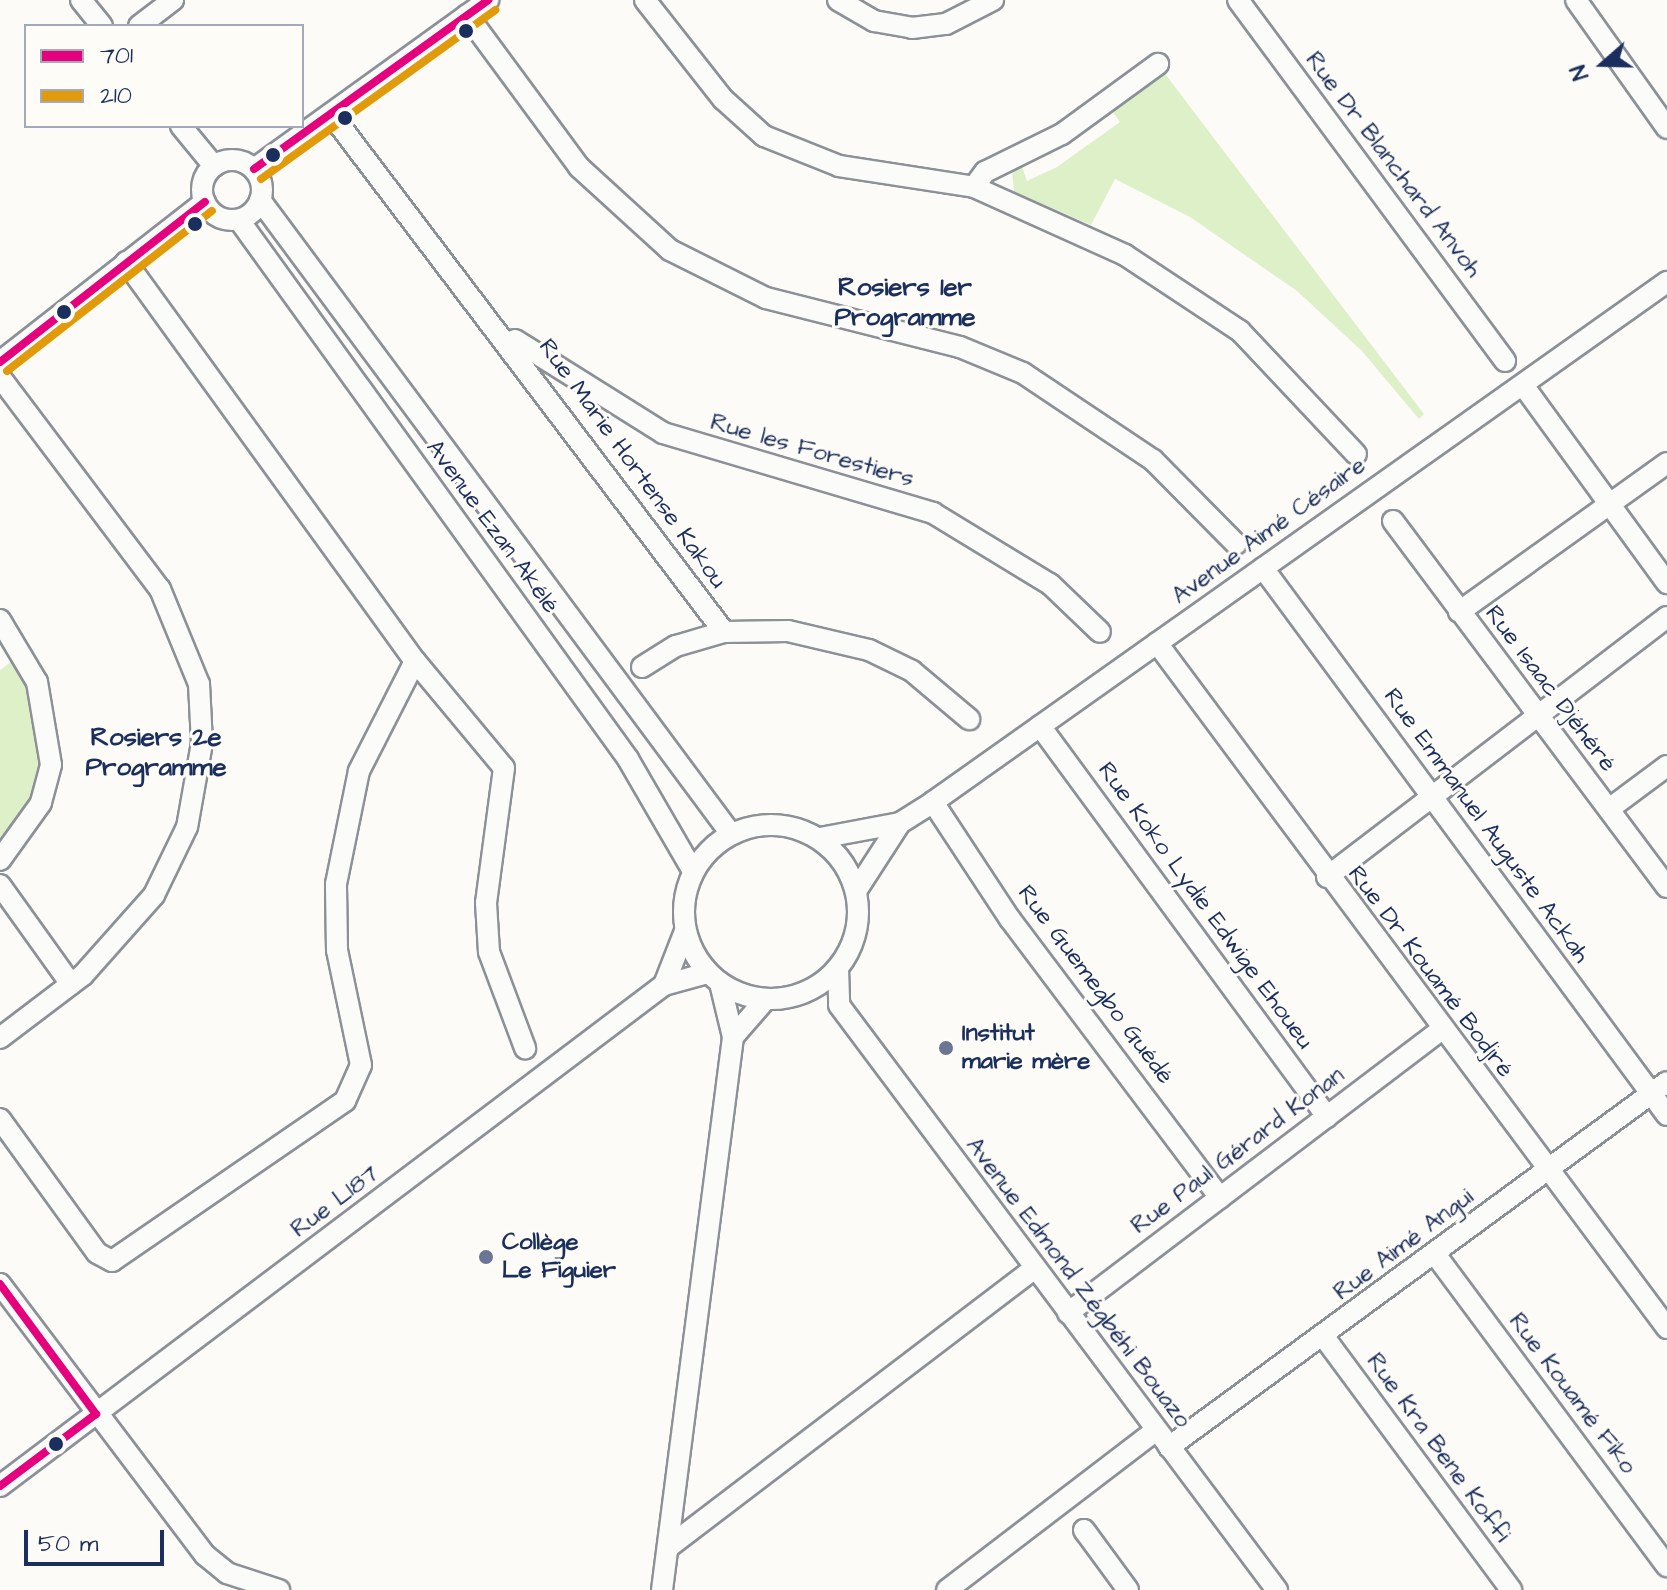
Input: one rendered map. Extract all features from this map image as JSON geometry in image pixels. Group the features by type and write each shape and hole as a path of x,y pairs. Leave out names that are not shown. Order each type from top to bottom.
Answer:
{"street":[{"path":"81,0 100,24"},
{"path":"142,24 173,0"},
{"path":"254,169 488,0"},
{"path":"645,0 723,99 764,136 839,166 974,187 1190,292 1280,367 1356,454"},
{"path":"838,0 874,21 912,28 946,24 993,0"},
{"path":"1576,0 1667,128"},
{"name":"Rue Dr Blanchard Anvoh","path":"1245,2 1505,361"},
{"path":"467,15 579,167 670,250 766,298 960,347 1023,373 1153,460 1236,544"},
{"path":"974,187 985,172 1062,134 1158,64"},
{"name":"Rue Marie Hortense Kakou","path":"331,114 501,330 724,632"},
{"path":"183,128 214,166"},
{"path":"231,160 254,169 260,200 239,220 222,218 205,202 204,179 214,166 231,160"},
{"name":"Avenue Ezan Akélé","path":"260,200 731,834"},
{"path":"0,362 205,202"},
{"name":"Avenue Ezan Akélé","path":"239,220 628,759 693,871"},
{"path":"126,262 415,661 508,778 488,887 489,952 525,1048"},
{"name":"Avenue Aimé Césaire","path":"820,838 900,823 933,802 1667,282"},
{"name":"Rue les Forestiers","path":"501,330 663,433 933,513 1050,584 1100,632"},
{"path":"0,377 160,589 199,684 199,770 176,857 120,938 71,984 0,1038"},
{"path":"1523,385 1667,583"},
{"path":"1459,612 1667,463"},
{"name":"Rue Isaac Djéhéré","path":"1393,521 1667,887"},
{"name":"Rue Emmanuel Auguste Ackah","path":"1263,568 1433,798 1659,1088 1667,1115"},
{"path":"1327,877 1667,617"},
{"path":"0,620 37,682 51,765 41,803 0,860"},
{"path":"642,667 676,646 724,632 788,631 869,650 912,671 969,719"},
{"name":"Rue Dr Kouamé Bodjré","path":"1157,643 1440,1031 1667,1328"},
{"path":"0,1119 97,1253 112,1261 345,1101 361,1065 337,950 336,884 359,771 415,661"},
{"name":"Rue Koko Lydie Edwige Ehoueu","path":"1040,726 1327,1117"},
{"path":"1609,809 1667,766"},
{"name":"Rue Guemegbo Guédé","path":"933,802 1010,919 1220,1198"},
{"name":"Avenue Aimé Césaire","path":"856,891 900,823"},
{"path":"664,985 685,931 683,900 693,871 731,834 788,825 820,838 843,861 856,891 856,932 838,969 839,1005 797,996 766,999 714,978"},
{"path":"0,885 71,984"},
{"path":"662,1590 733,1037 714,978 685,931"},
{"path":"797,996 838,969"},
{"name":"Rue L187","path":"0,1486 664,985 714,978"},
{"path":"733,1037 766,999"},
{"name":"Avenue Edmond Zégbéhi Bouazo","path":"839,1005 1033,1269 1277,1590"},
{"name":"Rue Paul Gérard Konan","path":"1068,1313 1440,1031"},
{"name":"Rue Aimé Angui","path":"1169,1447 1324,1337 1659,1088"},
{"name":"Rue Kouamé Fiko","path":"1435,1254 1667,1566"},
{"path":"670,1546 1033,1269"},
{"path":"0,1284 205,1555 227,1573 279,1590"},
{"name":"Rue Kra Bene Koffi","path":"1324,1337 1511,1590"},
{"path":"947,1590 1156,1430"},
{"path":"1084,1530 1128,1590"}],"green space":[{"path":"1159,66 1424,414 1419,419 1362,351 1297,291 1190,217 1115,179 1091,225 1014,192 1012,171 1022,167 1027,181 1057,167 1120,122 1107,104"},
{"path":"16,658 31,686 41,765 30,800 0,843 0,670"}],"transit line":[{"name":"701","path":"254,169 488,0"},
{"name":"210","path":"261,179 495,10"},
{"name":"701","path":"0,362 205,202"},
{"name":"210","path":"7,371 212,211"},
{"name":"701","path":"0,1284 96,1414"},
{"name":"701","path":"0,1486 96,1414"}],"place":[{"name":"Institut marie mère","path":"946,1048"},
{"name":"Collège Le Figuier","path":"486,1257"}],"district":[{"name":"Rosiers 1er Programme","path":"905,303"},
{"name":"Rosiers 2e Programme","path":"156,753"}]}
